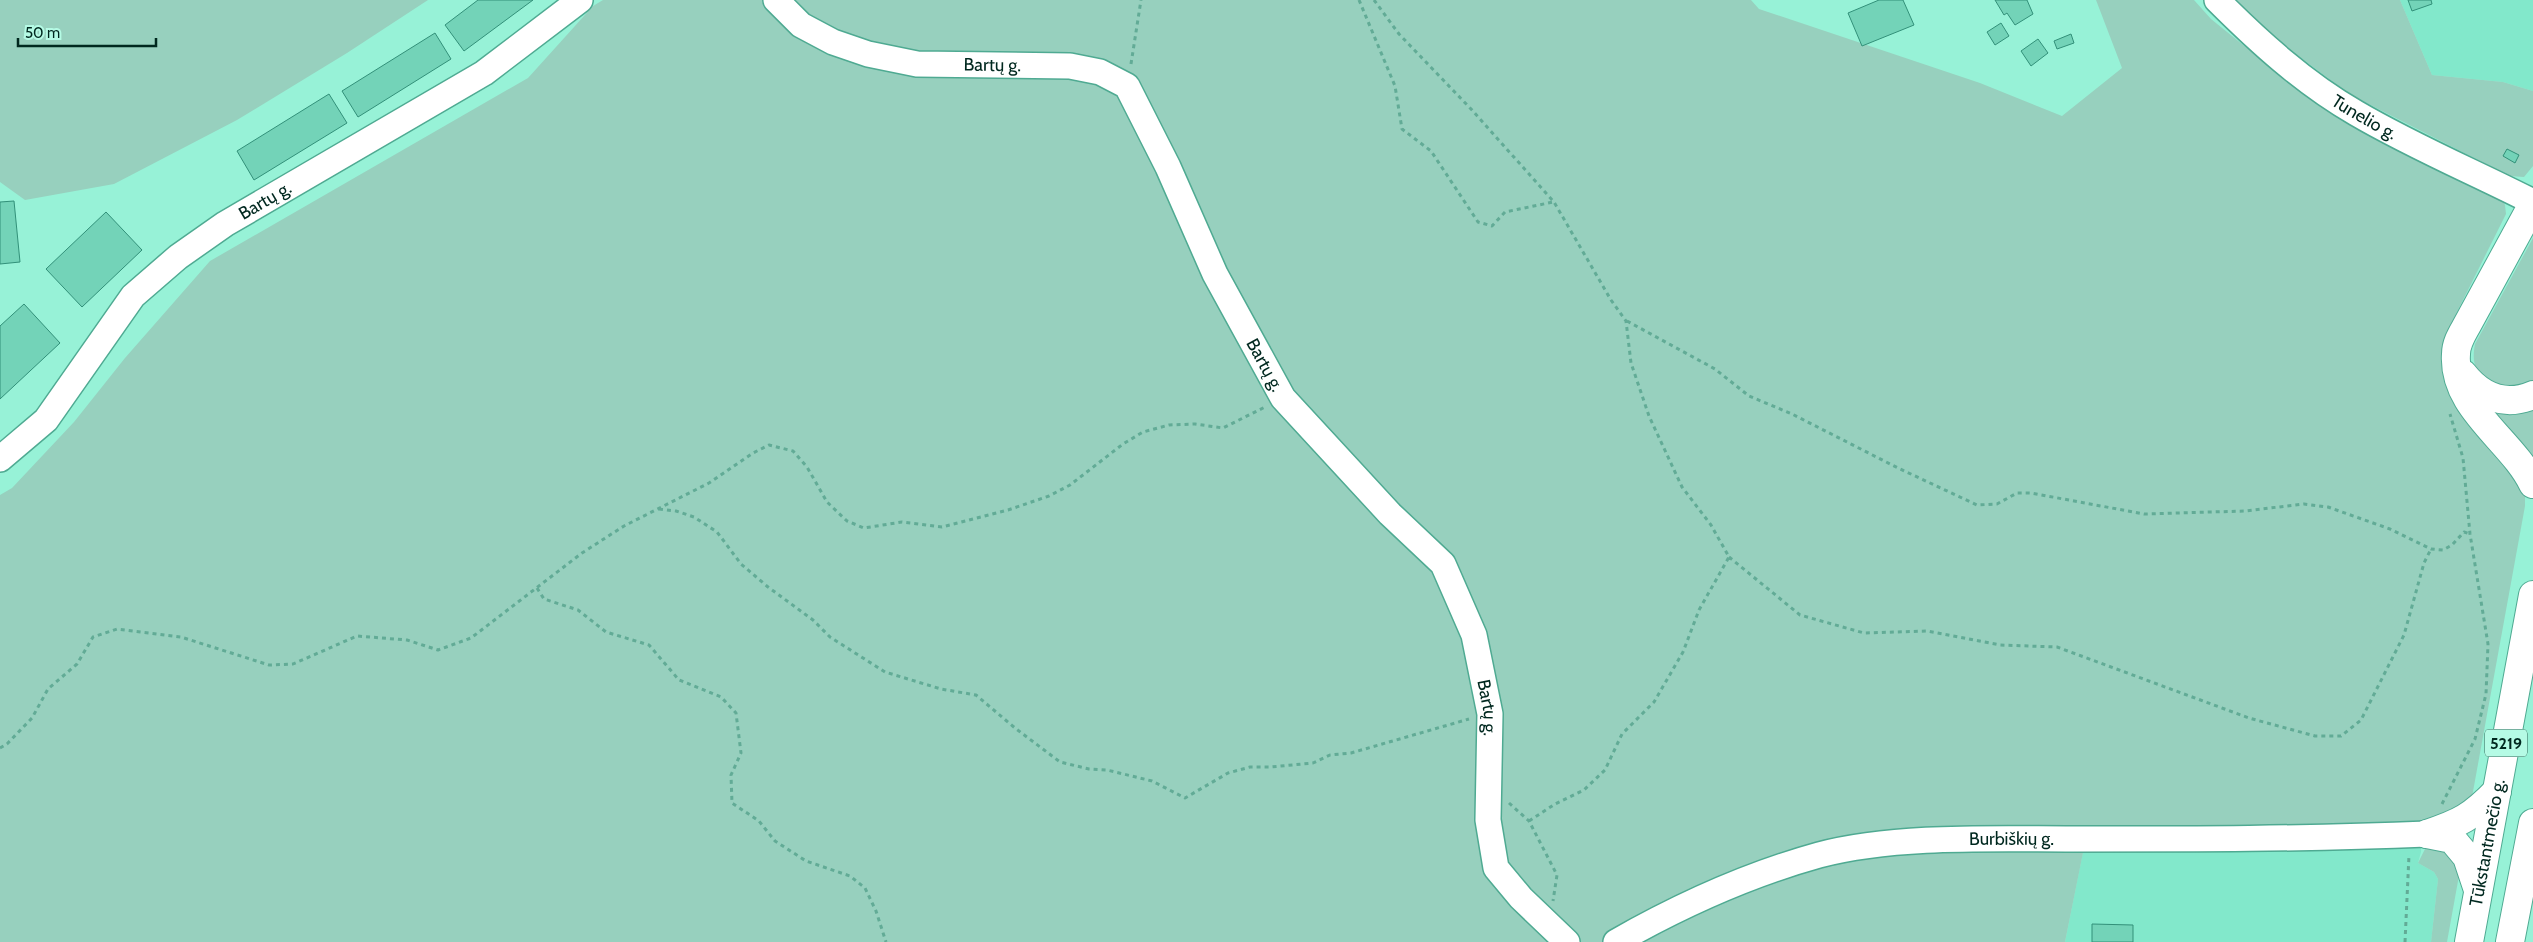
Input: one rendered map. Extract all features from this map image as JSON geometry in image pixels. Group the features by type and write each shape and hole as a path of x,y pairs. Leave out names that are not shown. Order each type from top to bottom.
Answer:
{"highway":[{"path":"2533,203 2458,343 2455,354 2460,381 2468,401 2519,462 2533,484"},
{"path":"2457,367 2484,395 2499,400 2516,400 2533,394"},
{"name":"Tūkstantmečio g.","path":"2469,942 2533,595"},
{"path":"2418,834 2458,824 2477,812 2497,791"},
{"path":"2510,942 2533,823"},
{"path":"2418,834 2452,839 2467,857 2478,891"}],"street":[{"name":"Bartų g.","path":"0,459 46,420 133,296 178,257 225,224 484,73 580,0"},
{"name":"Bartų g.","path":"776,0 802,25 833,42 868,54 917,64 1070,66 1100,72 1127,86 1168,167 1214,274 1283,398 1390,514 1443,564 1474,635 1490,714 1488,820 1496,868 1521,898 1567,942"},
{"name":"Tunelio g.","path":"2217,0 2245,29 2295,71 2356,113 2533,203"},
{"name":"Burbiškių g.","path":"1616,942 1661,917 1740,880 1820,855 1889,844 1969,839 2418,834"}],"path":[{"path":"1127,86 1141,0"},
{"path":"1359,0 1395,86 1402,129 1431,151 1478,222 1492,226 1505,212 1554,202"},
{"path":"1374,0 1399,34 1471,109 1554,202 1611,300 1626,321 1715,369 1749,396 1792,414 1898,468 1977,505 1997,504 2017,494 2031,493 2144,514 2245,510 2304,504 2328,508 2390,529 2431,549 2443,550 2452,545 2464,532 2470,534"},
{"path":"1626,321 1631,363 1648,416 1682,487 1711,525 1729,558 1800,615 1864,633 1927,630 2000,645 2057,647 2249,718 2315,736 2341,736 2361,720 2404,635 2424,563 2431,549"},
{"path":"0,748 7,744 32,718 48,689 77,664 93,637 117,629 181,637 269,665 293,664 357,636 407,640 438,650 470,638 582,552 624,526 709,483 753,453 769,445 792,451 807,467 827,502 847,521 864,528 902,522 942,527 1008,510 1049,496 1070,486 1123,444 1143,432 1169,425 1195,424 1223,428 1283,398"},
{"path":"2405,942 2418,834 2475,739 2486,694 2488,644 2470,534 2463,458 2450,420 2450,410"},
{"path":"658,509 676,511 694,518 717,532 741,564 768,587 813,620 830,637 885,672 941,689 976,695 1060,762 1089,769 1107,770 1152,781 1185,798 1228,773 1250,767 1313,763 1330,755 1351,753 1490,714"},
{"path":"1529,821 1555,804 1584,790 1605,770 1622,734 1654,702 1659,694 1683,652 1700,610 1729,558"},
{"path":"537,588 544,599 578,610 606,632 649,645 679,680 721,697 736,714 741,754 732,776 732,803 759,821 774,841 806,861 850,876 865,888 876,911 886,942"},
{"path":"1505,800 1529,821 1556,875 1554,897 1546,920"}],"shaded area":[{"path":"0,0 428,0 347,53 237,120 114,184 25,200 0,182"},
{"path":"603,0 1751,0 1759,9 1980,83 2062,116 2122,68 2096,0 2194,0 2211,19 2284,78 2501,198 2505,205 2506,214 2445,336 2443,357 2444,378 2456,405 2477,433 2521,484 2525,493 2525,506 2472,797 2442,820 2403,823 2088,828 2065,942 0,942 0,495 12,488 74,422 125,358 210,261 528,78 593,6"},
{"path":"2229,0 2400,0 2432,75 2503,82 2533,91 2533,166 2524,177 2509,176 2349,94 2249,19"},
{"path":"2400,0 2533,0 2533,91 2503,82 2432,75"},
{"path":"2533,238 2533,388 2499,391 2478,372 2474,360 2475,344"},
{"path":"2472,395 2533,408 2533,467"},
{"path":"2422,821 2421,852 2418,863 2434,872 2438,879 2431,942 2065,942 2088,827"},
{"path":"2438,841 2460,870 2447,942 2431,942 2438,879 2434,872 2418,863 2427,845"}],"building":[{"path":"478,0 533,0 464,51 445,25"},
{"path":"1879,0 1903,0 1914,25 1862,46 1848,13"},
{"path":"1995,0 2027,0 2033,14 2015,25 2007,13 2004,15"},
{"path":"2408,0 2431,0 2432,4 2412,11"},
{"path":"2001,23 2009,36 1995,45 1987,32"},
{"path":"435,33 451,59 358,117 342,91"},
{"path":"2071,34 2074,43 2057,49 2054,41"},
{"path":"2038,39 2048,53 2031,66 2021,51"},
{"path":"329,94 347,123 254,180 237,151"},
{"path":"2507,149 2519,155 2515,163 2503,156"},
{"path":"14,201 20,262 0,264 0,202"},
{"path":"106,212 142,250 82,307 46,269"},
{"path":"24,304 60,343 0,399 0,326"},
{"path":"2092,924 2133,925 2133,942 2092,942"}]}
